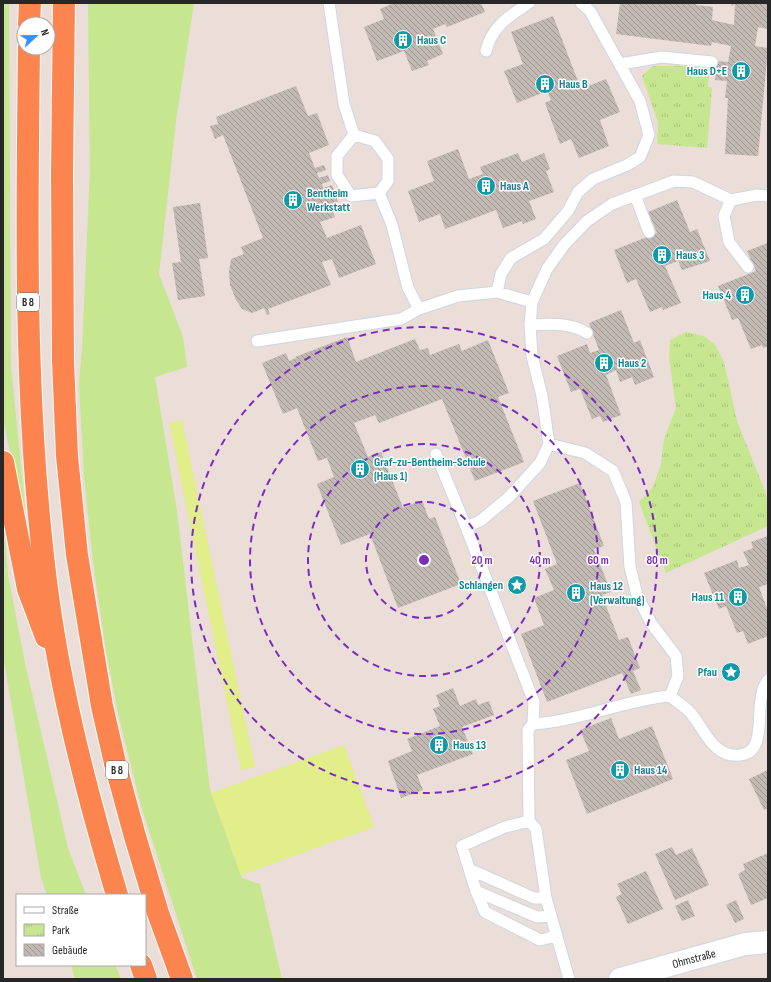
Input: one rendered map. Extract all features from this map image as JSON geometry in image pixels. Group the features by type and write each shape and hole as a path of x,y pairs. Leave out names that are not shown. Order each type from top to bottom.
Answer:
{"highway":[{"path":"29,16 30,3"},
{"name":"B 8","path":"64,3 62,174 63,361 67,456 77,555 102,706 115,763 158,913 182,979"},
{"name":"B 8","path":"29,56 26,250 30,398 43,556 62,678 81,766 117,894"},
{"name":"B 8","path":"3,462 28,589 62,678"},
{"path":"141,966 146,979"}],"street":[{"name":"Ohmstraße","path":"620,979 745,944 768,942"}],"lane":[{"path":"329,3 344,104 354,135"},
{"path":"486,51 488,42 502,21 529,3"},
{"path":"497,292 501,274 511,258 544,239 568,211 578,192 593,179 627,165 640,157 649,135 640,101 590,11 581,3"},
{"path":"620,64 662,57 712,62"},
{"path":"354,135 374,141 388,159 388,181 379,193 351,196 338,175 337,156 354,135"},
{"path":"466,527 480,521 509,497 540,463 549,444 542,396 532,356 530,325 532,302 547,269 564,245 587,221 612,204 674,181 692,182 731,200 757,195 768,196"},
{"path":"379,193 392,225 408,288 419,309"},
{"path":"635,195 649,232"},
{"path":"731,200 724,216 729,242 748,267"},
{"path":"257,341 401,319 419,309 458,296 497,292 532,302"},
{"path":"530,325 559,324 580,328 587,333"},
{"path":"549,444 585,453 613,471 626,502 630,567 637,595 651,623 676,656 678,676 670,696"},
{"path":"436,454 534,702 533,724 528,730 529,821 536,829 546,898 569,979"},
{"path":"533,724 617,708 650,698 670,696 692,714 716,748 730,756 745,755 758,746 763,729 761,709 762,687 768,680"},
{"path":"529,821 505,827 462,846 476,891 485,912 540,940 557,936"},
{"path":"469,869 534,898 546,898"},
{"path":"476,891 537,917 551,916"}],"green space":[{"path":"3,3 9,3 11,366 28,538 3,419"},
{"path":"88,3 194,3 176,121 159,274 183,337 187,367 155,377 177,511 210,790 242,878 260,884 282,979 197,979 141,806 118,713 106,651 93,562 84,477 79,385 90,171"},
{"path":"653,66 686,66 709,69 708,87 712,88 707,148 657,144 658,122 642,76"},
{"path":"686,332 704,336 715,345 724,362 737,421 768,499 768,526 666,573 639,502 653,487 661,464 664,439 676,408 669,358 670,340"},
{"path":"182,420 255,767 241,770 169,423"},
{"path":"3,516 8,575 25,663 68,848 86,894 47,894 41,878 3,655"},
{"path":"344,745 374,827 241,875 211,793"},
{"path":"71,966 115,966 121,979 75,979"}],"building":[{"name":"Haus C","path":"394,3 481,3 485,12 447,27 445,24 433,29 443,54 427,61 429,65 412,71 404,51 377,61 364,27 384,19 380,9"},
{"name":"Haus D+E","path":"620,3 696,3 696,5 713,7 712,20 734,25 735,4 732,6 730,3 766,3 768,5 768,29 758,27 755,46 768,48 758,156 725,154 728,98 725,98 727,81 715,80 717,61 728,62 731,46 712,42 711,46 616,34"},
{"name":"Haus B","path":"553,16 581,89 606,79 620,112 600,120 609,146 579,158 571,139 560,144 545,103 551,100 547,91 517,103 504,71 523,64 511,32"},
{"name":"Bentheim Werkstatt","path":"296,86 308,116 317,113 329,145 309,153 315,168 324,165 326,170 317,173 319,178 328,175 330,181 322,184 323,188 332,185 334,191 326,194 327,198 336,195 338,202 330,205 335,217 320,222 327,238 361,225 376,264 339,278 332,259 322,262 331,285 268,309 270,314 267,315 264,308 252,313 242,309 236,300 230,285 229,272 231,259 244,254 241,247 263,238 223,135 215,139 210,126 218,124 216,117"},
{"name":"Haus A","path":"458,149 469,179 483,174 480,167 518,153 522,162 544,153 550,169 546,171 554,192 529,201 536,219 523,224 522,221 503,228 496,210 445,229 440,214 419,222 408,191 434,181 427,161"},
{"name":"Haus 3","path":"677,200 690,232 697,229 710,261 682,270 678,261 665,266 681,303 663,310 662,307 650,312 636,279 627,283 614,250 657,233 648,212"},
{"path":"200,203 208,258 199,259 205,296 178,300 172,263 181,262 173,207"},
{"name":"Haus 4","path":"768,243 768,346 763,348 762,345 751,349 738,318 732,320 718,286 756,271 747,251"},
{"name":"Haus 2","path":"621,310 634,343 640,340 654,377 635,385 632,377 620,382 616,370 606,375 621,415 603,422 600,416 592,419 580,389 571,392 557,356 587,344 590,353 599,350 589,323"},
{"name":"Graf-zu-Bentheim-Schule (Haus 1)","path":"347,337 356,362 415,339 420,350 428,348 430,355 459,344 462,351 488,340 509,393 498,397 524,462 475,481 442,399 379,423 375,415 354,423 368,457 381,452 403,508 422,500 429,519 435,517 461,584 398,608 370,534 341,545 317,484 334,477 327,458 318,461 297,408 283,414 262,363 286,353 289,361 296,358 295,357"},
{"name":"Haus 12 (Verwaltung)","path":"580,483 604,546 594,549 611,592 602,595 619,640 628,637 640,668 633,671 641,690 631,694 622,673 547,702 521,634 544,625 534,598 554,590 545,569 557,564 533,501"},
{"name":"Haus 11","path":"768,536 768,584 759,587 768,611 768,636 748,644 743,631 737,633 726,606 719,609 704,573 737,560 739,568 749,565 743,552 753,548 751,542"},
{"name":"Haus 13","path":"453,688 460,706 476,699 478,705 489,701 494,715 462,727 473,754 417,775 423,790 401,798 388,761 412,751 407,739 440,726 433,709 440,706 436,695"},
{"name":"Haus 14","path":"611,718 619,739 652,726 673,779 587,814 566,760 589,751 580,730"},
{"path":"768,770 768,808 764,810 749,779"},
{"path":"672,847 676,855 692,848 709,885 675,900 655,854"},
{"path":"768,853 768,898 751,905 738,874 745,870 743,864"},
{"path":"646,871 663,909 628,924 616,897 622,894 617,884"},
{"path":"688,900 695,916 682,921 675,906"},
{"path":"736,900 744,919 735,923 726,905"}],"place":[{"name":"Haus C","path":"403,40"},
{"name":"Haus D+E","path":"741,71"},
{"name":"Haus B","path":"545,84"},
{"name":"Haus A","path":"486,186"},
{"name":"Bentheim Werkstatt","path":"293,200"},
{"name":"Haus 3","path":"662,255"},
{"name":"Haus 4","path":"745,295"},
{"name":"Haus 2","path":"604,363"},
{"name":"Graf-zu-Bentheim-Schule (Haus 1)","path":"360,469"},
{"name":"Schlangen","path":"517,585"},
{"name":"Haus 12 (Verwaltung)","path":"576,593"},
{"name":"Haus 11","path":"738,597"},
{"name":"Pfau","path":"731,672"},
{"name":"Haus 13","path":"439,745"},
{"name":"Haus 14","path":"620,770"}]}
